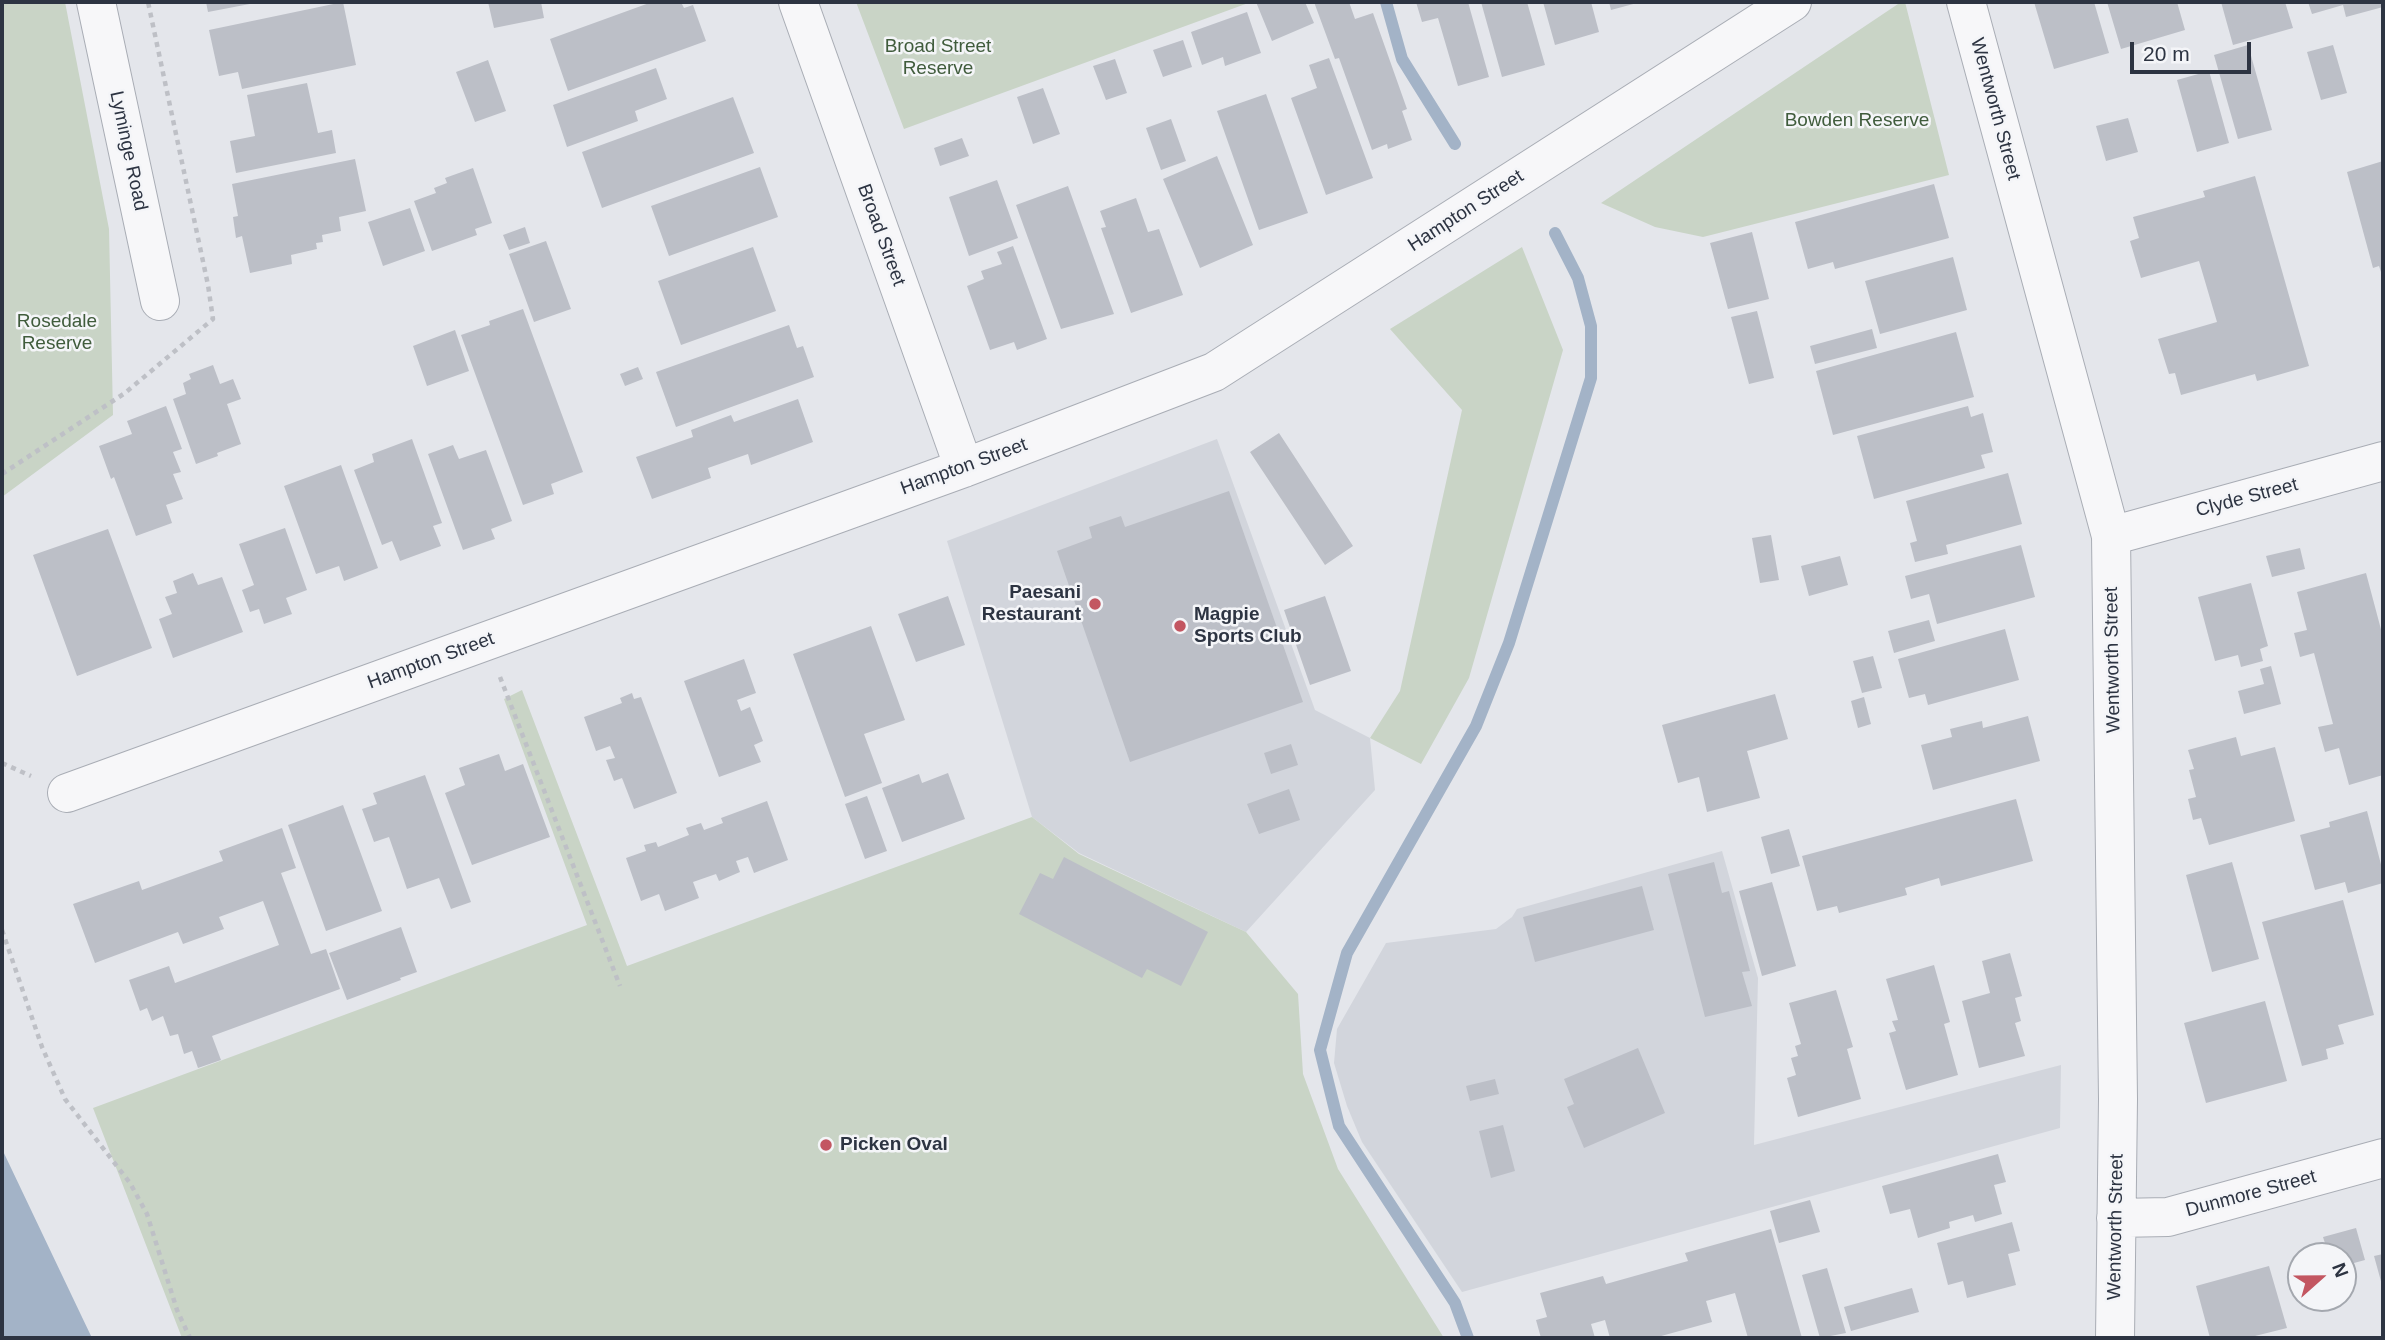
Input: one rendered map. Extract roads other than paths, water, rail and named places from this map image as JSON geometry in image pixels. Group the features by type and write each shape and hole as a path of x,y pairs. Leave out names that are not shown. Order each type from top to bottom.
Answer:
{"street":[{"name":"Lyminge Road","path":"96,2 160,301"},
{"name":"Broad Street","path":"798,2 964,468"},
{"name":"Hampton Street","path":"67,793 964,468 1214,372 1792,2"},
{"name":"Wentworth Street","path":"1966,2 2111,536 2118,1098 2115,1338"},
{"name":"Clyde Street","path":"2111,536 2383,461"},
{"name":"Dunmore Street","path":"2116,1218 2168,1217 2383,1158"}],"water":[{"path":"2,1149 81,1315 92,1338 2,1338"}],"waterway":[{"path":"1386,2 1402,59 1455,144"},
{"path":"1468,1338 1455,1303 1339,1126 1320,1050 1347,953 1476,726 1509,643 1591,378 1591,326 1578,278 1555,233"}],"place":[{"name":"Paesani Restaurant","path":"1095,604"},
{"name":"Magpie Sports Club","path":"1180,626"},
{"name":"Picken Oval","path":"826,1145"}],"park label":[{"name":"Broad Street Reserve","path":"938,58"},
{"name":"Bowden Reserve","path":"1857,121"},
{"name":"Rosedale Reserve","path":"57,333"}]}
